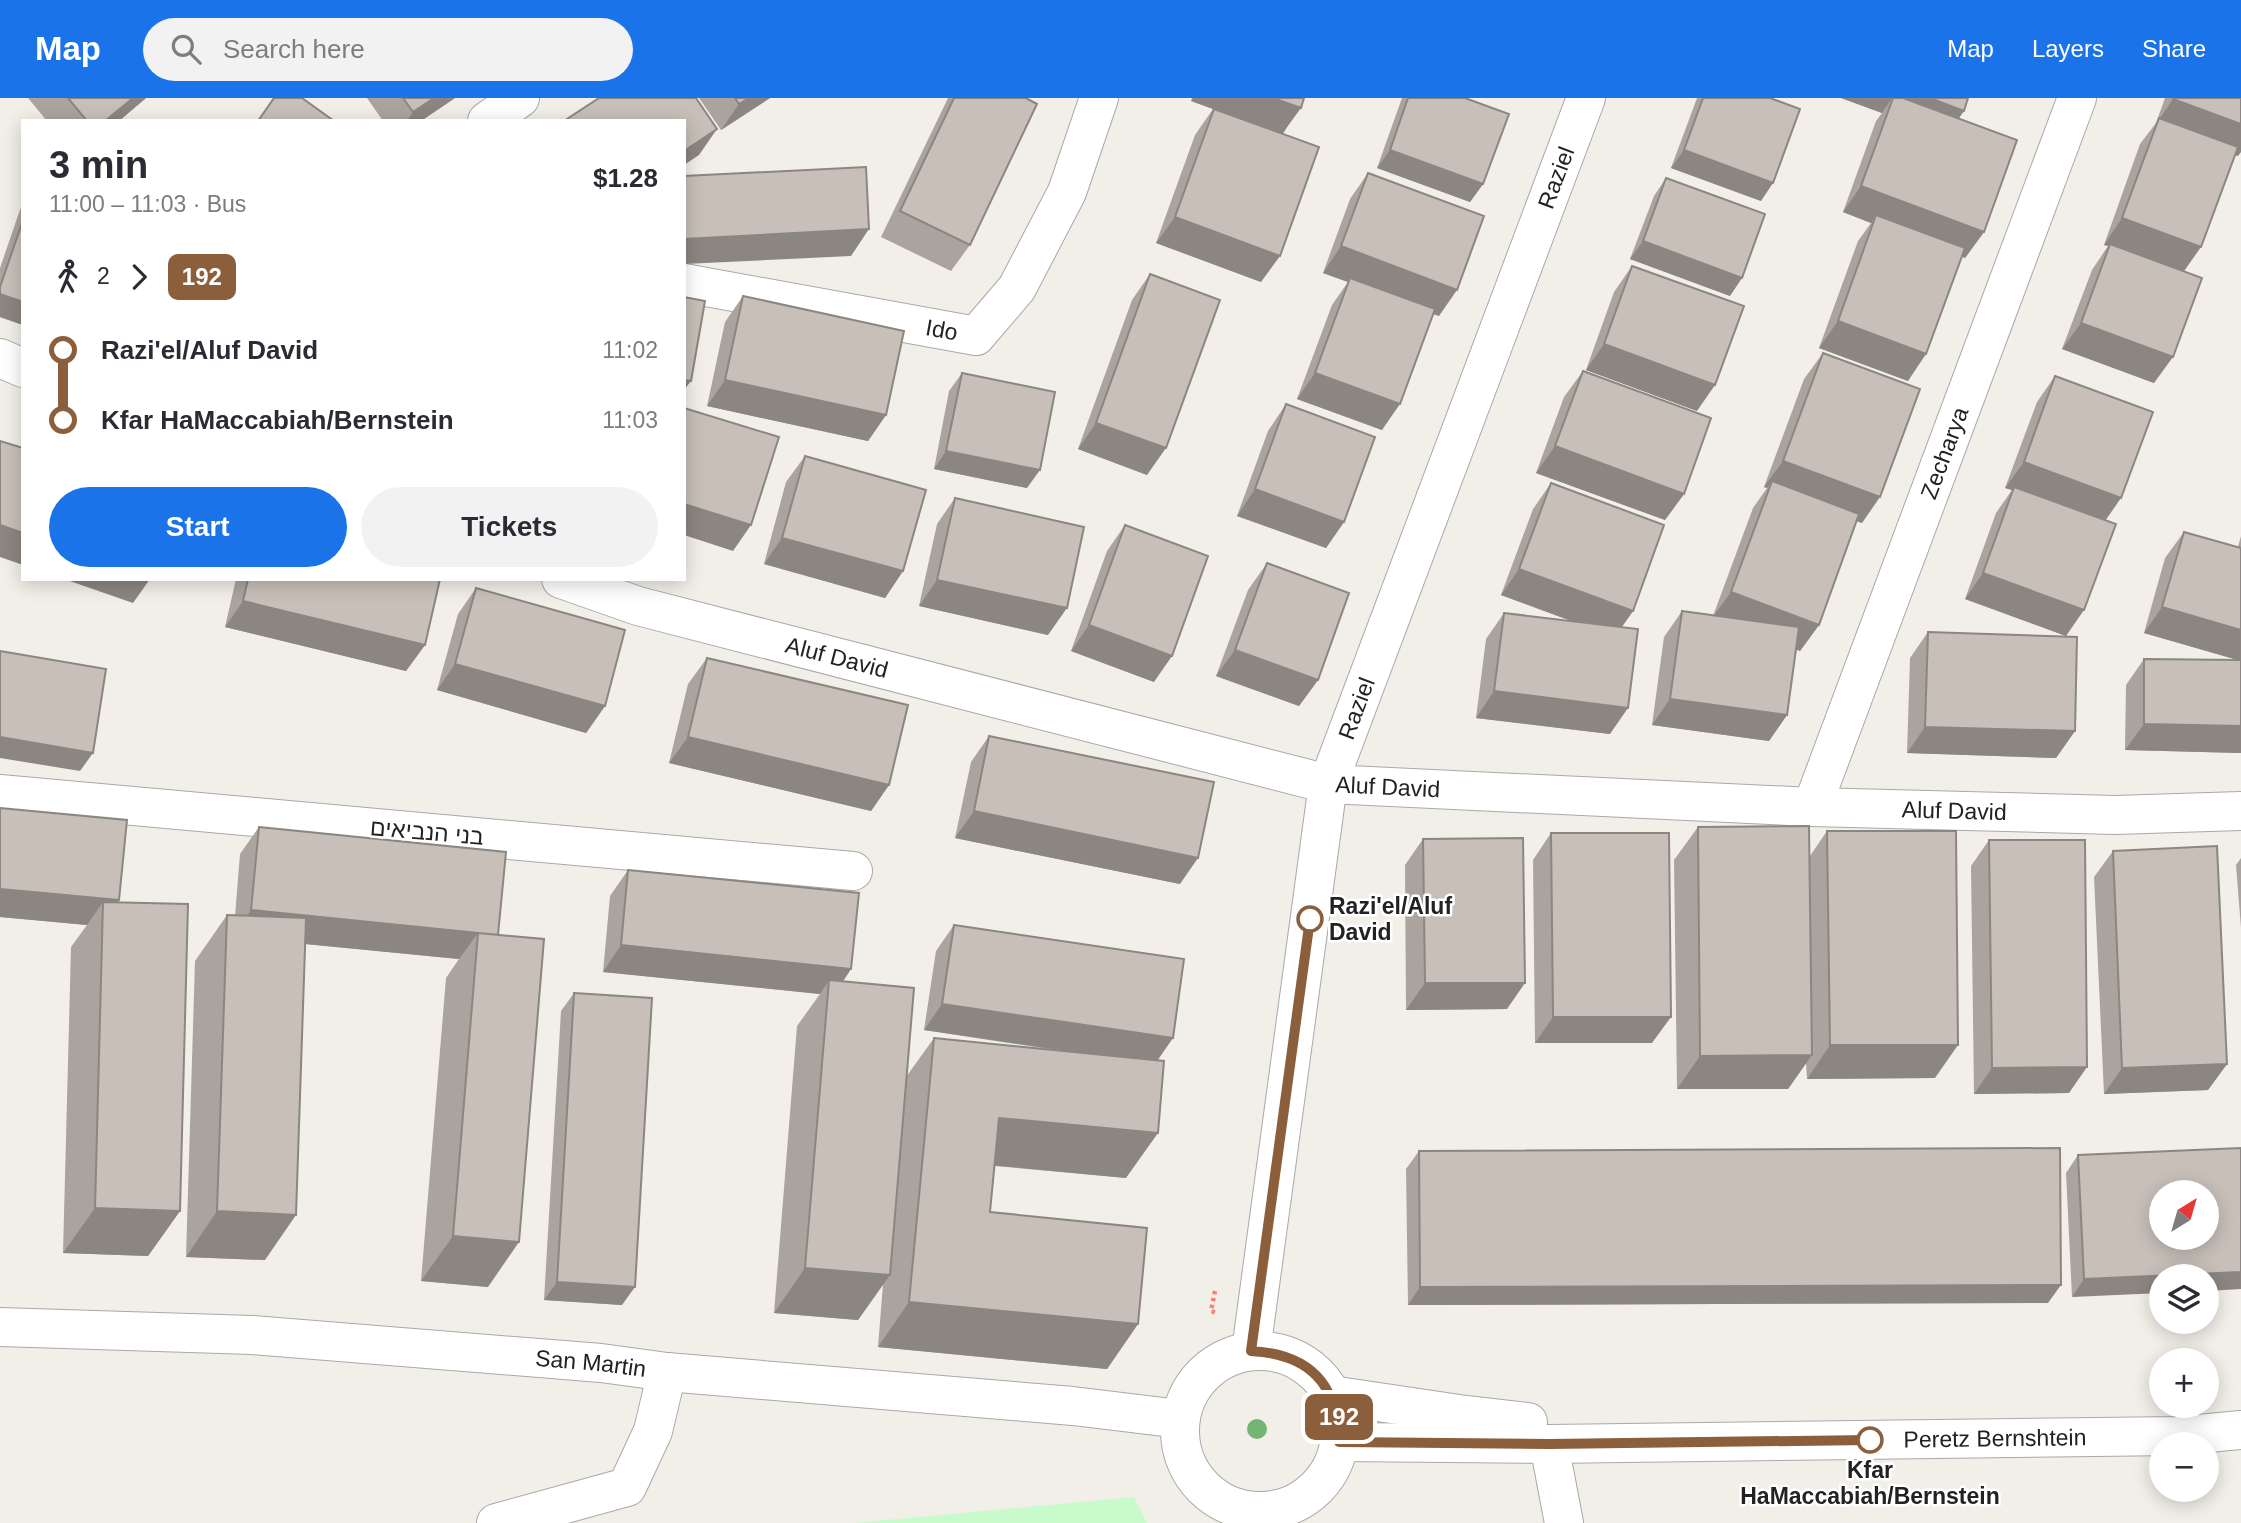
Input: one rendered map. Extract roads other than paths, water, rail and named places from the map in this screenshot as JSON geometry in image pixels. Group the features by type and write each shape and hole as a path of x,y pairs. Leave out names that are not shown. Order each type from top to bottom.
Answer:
{"street":[{"path":"489,119 520,98"},
{"name":"Ido","path":"686,283 976,336 1017,288 1068,192 1099,98"},
{"name":"Raziel","path":"1251,1351 1328,784 1586,98"},
{"name":"Zecharya","path":"1812,807 2077,98"},
{"path":"0,358 21,367"},
{"name":"Aluf David","path":"567,581 638,606 1328,784 1812,807 2115,815 2241,811"},
{"name":"בני הנביאים","path":"0,794 853,871"},
{"name":"San Martin","path":"0,1326 252,1335 601,1363 667,1372 1073,1406 1180,1419"},
{"path":"1251,1351 1275,1352 1298,1360 1317,1375 1331,1395 1339,1418 1339,1442 1333,1464 1321,1483 1303,1498 1258,1517 1208,1493 1191,1472 1181,1446 1180,1419 1188,1394 1204,1373 1226,1358 1251,1351"},
{"path":"496,1523 627,1487 653,1431 667,1372"},
{"name":"Peretz Bernshtein","path":"1331,1395 1459,1415 1708,1442"},
{"name":"Peretz Bernshtein","path":"1339,1442 1549,1444 2178,1436 2241,1430"},
{"path":"1549,1444 1564,1523"}],"place":[{"name":"Razi'el/Aluf David","path":"1310,919"},
{"name":"Kfar HaMaccabiah/Bernstein","path":"1870,1440"}]}
